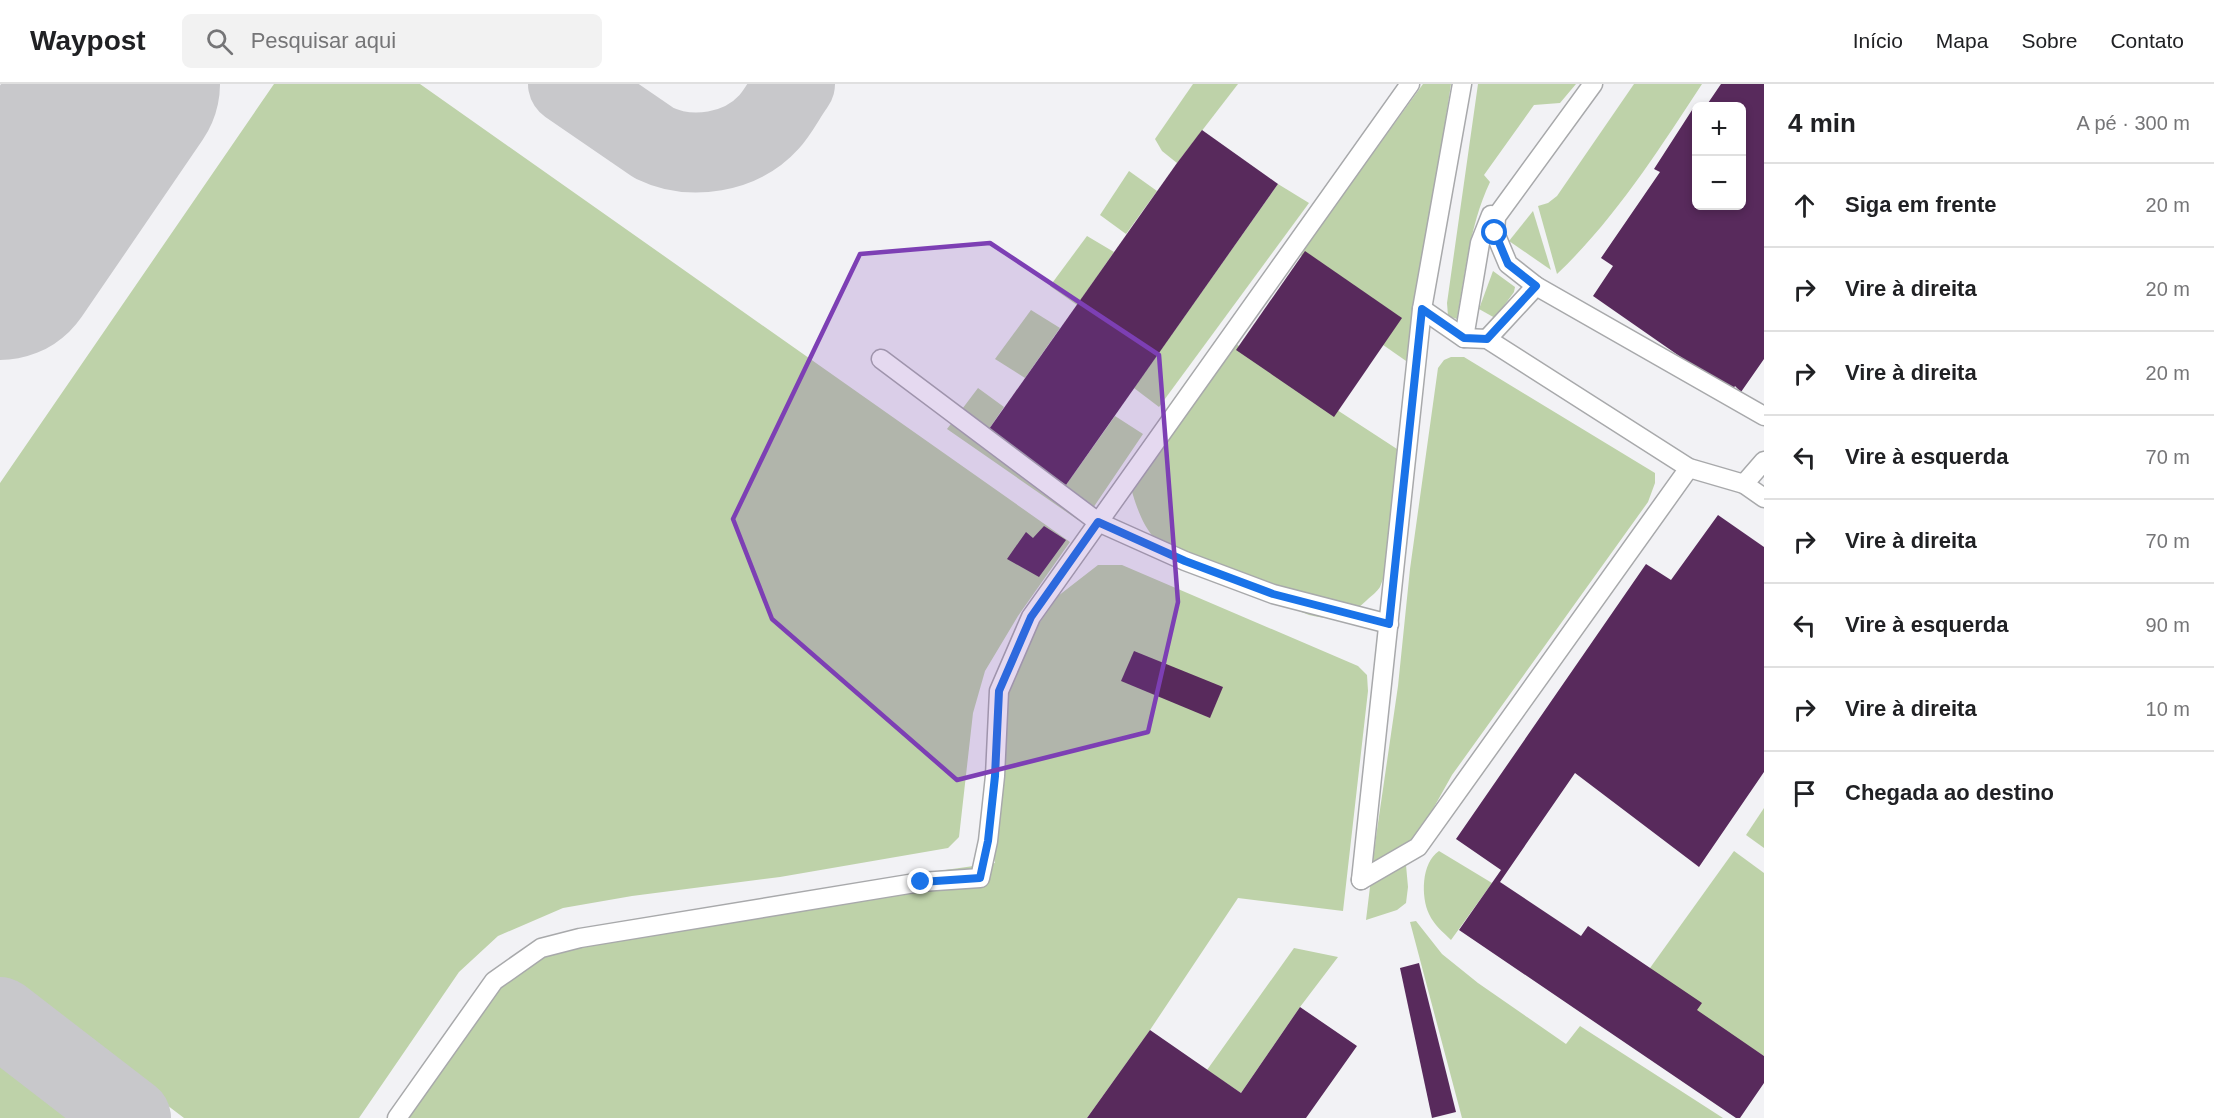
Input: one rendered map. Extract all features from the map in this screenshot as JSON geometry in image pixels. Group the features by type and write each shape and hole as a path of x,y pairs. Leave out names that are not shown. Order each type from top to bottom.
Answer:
{"lane":[{"path":"397,1118 494,981 541,948 580,938 898,886 980,878 988,841 994,787 999,691 1031,617 1410,84"},
{"path":"1462,84 1422,309 1361,880 1418,847 1689,468"},
{"path":"1593,84 1496,217 1495,233 1508,264 1536,286 1763,414"},
{"path":"1464,338 1480,243 1494,207 1509,198"},
{"path":"1487,339 1536,286"},
{"path":"1422,309 1464,338 1487,339 1689,468 1744,484 1764,498"},
{"path":"881,359 1098,522 1185,561 1273,594 1389,624"},
{"path":"1744,484 1764,461"}],"highlighted area":[{"path":"990,243 1159,355 1178,602 1148,732 957,780 772,619 733,519 860,254"}],"green space":[{"path":"274,84 420,84 1070,542 1018,616 985,671 973,713 959,837 948,848 780,877 632,896 563,908 498,936 459,972 359,1118 184,1118 0,978 0,483"},
{"path":"1193,84 1238,84 1177,163 1162,151 1155,139"},
{"path":"1423,84 1451,84 1409,363 1376,340 1300,254"},
{"path":"1478,84 1576,84 1560,103 1534,105 1484,175 1490,182 1473,232 1457,319 1448,316 1447,303"},
{"path":"1634,84 1702,84 1617,207 1598,231 1557,274 1538,206 1548,203 1557,196"},
{"path":"1129,171 1157,191 1126,234 1100,215"},
{"path":"1278,184 1309,203 1159,407 1134,388"},
{"path":"1533,211 1551,270 1509,241"},
{"path":"1087,236 1114,252 1077,305 1050,286"},
{"path":"1493,271 1515,287 1514,292 1495,318 1479,309"},
{"path":"1031,310 1060,328 1025,378 995,359"},
{"path":"1236,344 1397,449 1391,539 1385,573 1377,591 1346,615 1326,618 1309,615 1209,575 1172,554 1157,541 1144,523 1138,509 1131,488"},
{"path":"1451,357 1464,357 1655,473 1655,483 1648,502 1452,775 1424,825 1406,865 1408,887 1406,903 1397,910 1366,920 1438,368 1444,360"},
{"path":"978,388 1004,407 987,432 1066,485 1115,416 1143,434 1093,508 1078,520 947,429"},
{"path":"1098,565 1122,565 1358,666 1367,675 1368,691 1343,911 1238,898 1148,1033 1087,1118 393,1118 469,1008 568,934 605,924 881,879 995,863 987,829 997,730 1020,651 1058,596"},
{"path":"1764,808 1764,848 1746,835"},
{"path":"1439,851 1492,883 1451,940 1431,918 1426,907 1424,881 1426,872 1433,856"},
{"path":"1734,851 1764,873 1764,1056 1693,1010 1650,968"},
{"path":"1416,921 1442,954 1478,983 1566,1044 1580,1026 1723,1118 1462,1118 1410,922"},
{"path":"1294,948 1338,957 1300,1007 1241,1093 1207,1070"},
{"path":"0,1040 69,1092 93,1118 0,1118"}],"building":[{"path":"1721,84 1764,84 1764,359 1741,392 1735,386 1731,392 1593,296 1613,266 1601,258 1660,172 1654,169 1692,110 1692,210 1746,210 1746,102 1709,102"},
{"path":"1202,130 1278,184 1066,485 987,432"},
{"path":"1305,251 1402,318 1334,417 1236,350"},
{"path":"1718,515 1764,547 1764,772 1699,867 1575,773 1500,882 1581,936 1588,926 1702,1003 1697,1010 1764,1056 1764,1083 1740,1118 1736,1118 1459,930 1501,870 1456,839 1646,564 1671,580"},
{"path":"1044,526 1066,540 1039,577 1007,559 1026,532 1033,538"},
{"path":"1134,651 1223,687 1210,718 1121,681"},
{"path":"1419,963 1456,1112 1432,1118 1400,968"},
{"path":"1300,1007 1357,1046 1306,1118 1087,1118 1150,1030 1241,1093"}],"taxiway":[{"path":"568,84 654,143 684,152 715,151 730,147 758,133 773,118 795,84"},
{"path":"0,1017 131,1118"}],"runway":[{"path":"0,261 121,84"}],"route":[{"path":"921,882 980,878 988,841 995,776 999,691 1031,617 1098,522 1185,561 1273,594 1389,624 1422,309 1464,338 1487,339 1536,286 1508,264 1495,233"}]}
